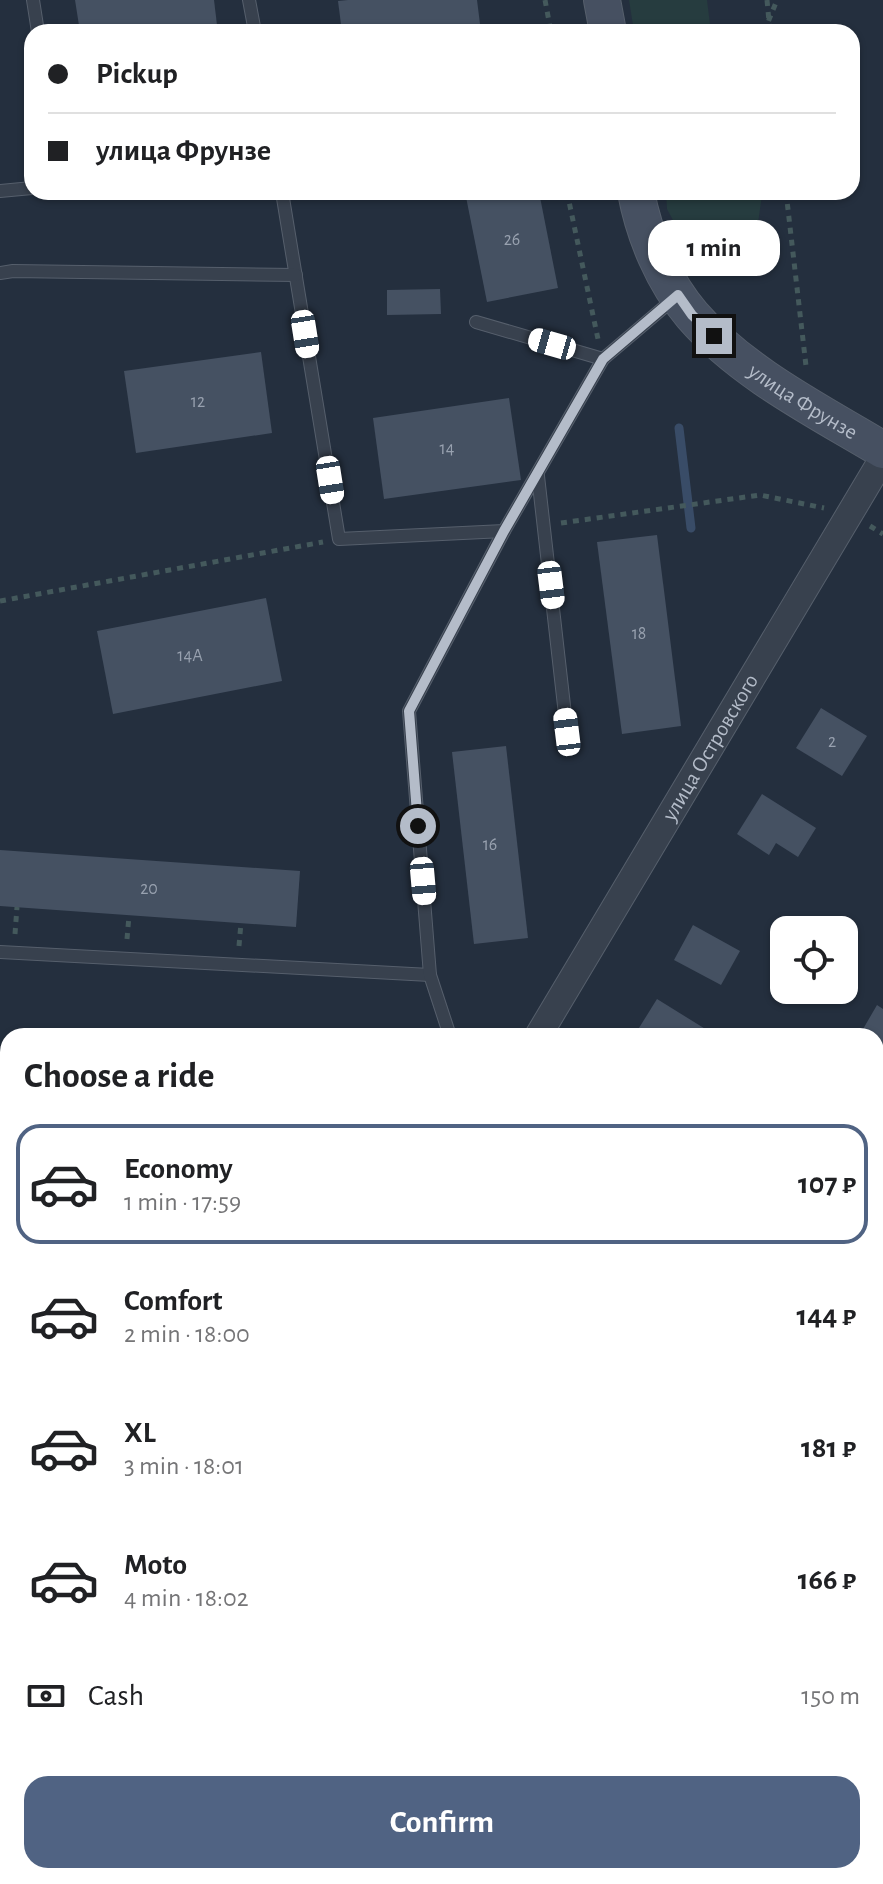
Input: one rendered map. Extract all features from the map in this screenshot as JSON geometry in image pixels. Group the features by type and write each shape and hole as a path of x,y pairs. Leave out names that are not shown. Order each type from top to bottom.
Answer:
{"main road":[{"path":"602,0 606,24"},
{"name":"улица Фрунзе","path":"638,200 657,257 685,305 736,356 883,450"}],"street":[{"name":"улица Островского","path":"543,1028 883,458"}],"lane":[{"path":"33,0 37,24"},
{"path":"249,0 254,24"},
{"path":"0,191 24,189"},
{"path":"283,200 339,539 504,531"},
{"path":"0,273 296,275"},
{"path":"447,1028 430,975 409,711 504,531 603,359 685,305"},
{"path":"476,322 603,359"},
{"path":"538,476 567,732"},
{"path":"0,952 430,975"}],"path":[{"path":"545,0 550,24"},
{"path":"767,0 769,22"},
{"path":"769,22 777,0"},
{"path":"569,200 603,359"},
{"path":"787,200 806,366"},
{"path":"544,526 760,495 849,513 883,534"},
{"path":"0,601 339,539"}],"green space":[{"path":"629,0 707,0 710,24 633,24"},
{"path":"666,200 761,200 758,223 708,230 696,263 667,209"}],"building":[{"path":"75,0 214,0 217,24 79,24"},
{"path":"477,0 480,24 341,24 338,1"},
{"path":"467,200 541,200 558,288 487,302"},
{"path":"440,289 441,314 387,315 387,290"},
{"path":"261,352 272,433 136,453 124,371"},
{"path":"509,398 521,480 384,499 373,418"},
{"path":"657,535 681,726 622,734 597,542"},
{"path":"266,598 282,681 113,714 97,631"},
{"path":"821,708 867,736 842,776 796,748"},
{"path":"506,746 528,938 474,944 452,752"},
{"path":"762,794 816,828 798,857 776,843 769,855 737,834"},
{"path":"0,850 300,871 296,927 0,906"},
{"path":"693,925 740,951 721,985 674,960"},
{"path":"657,999 704,1028 639,1028"},
{"path":"877,1005 883,1009 883,1028 864,1028"}],"waterway":[{"path":"679,428 691,528"}],"route":[{"path":"418,826 409,711 504,531 603,359 678,295 692,315 714,336"}]}
